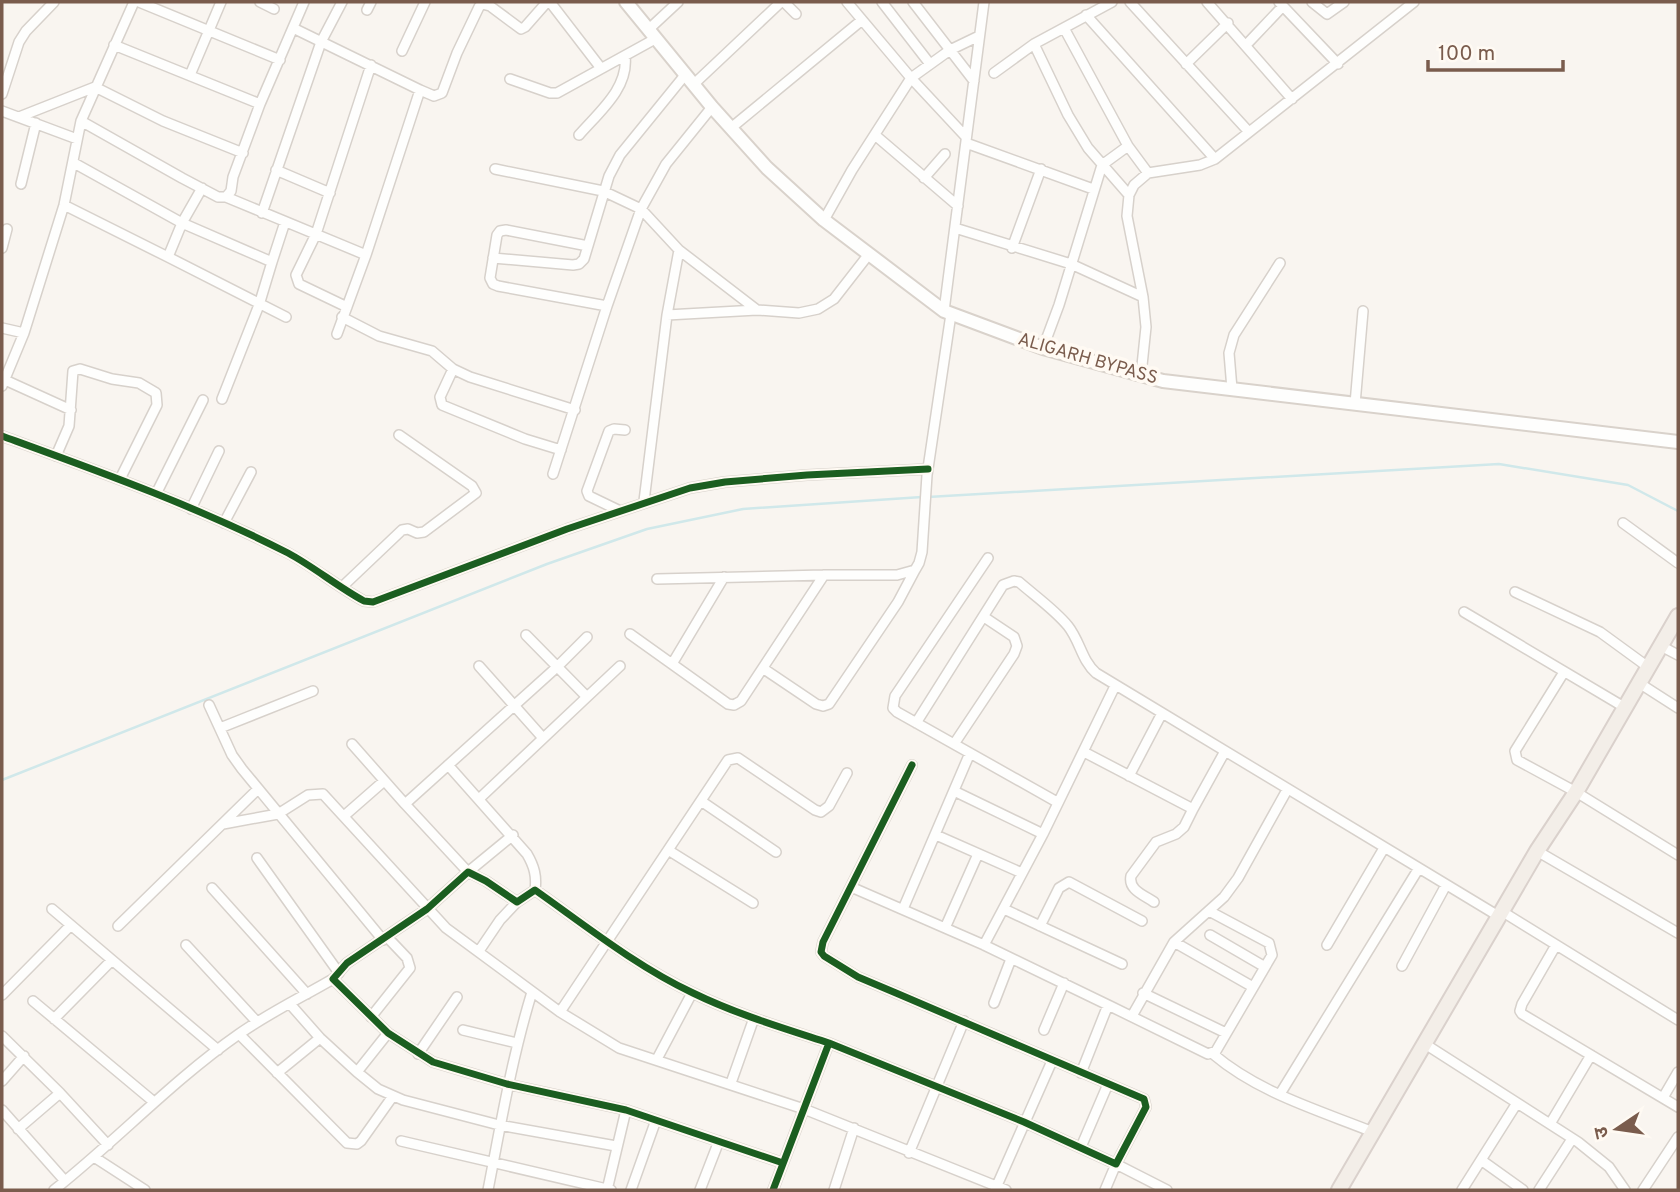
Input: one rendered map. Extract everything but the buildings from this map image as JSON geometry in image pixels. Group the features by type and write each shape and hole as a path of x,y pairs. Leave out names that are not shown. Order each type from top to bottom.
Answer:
{"main road":[{"name":"ALIGARH BYPASS","path":"626,2 712,107 768,168 824,220 948,313 1043,348 1163,381 1678,442"},
{"path":"1342,1189 1537,851 1576,792 1678,616"}],"street":[{"path":"2,94 19,42 54,2"},
{"path":"71,410 3,383 24,333 64,205 81,121 136,2 280,60"},
{"path":"190,75 221,2"},
{"path":"260,2 274,9"},
{"path":"226,197 231,191 233,177 260,104 304,2"},
{"path":"262,213 321,42 342,2"},
{"path":"402,51 425,2"},
{"path":"293,28 434,96 442,93 457,53 482,4 490,6 516,28 521,29 549,2 600,67"},
{"path":"510,79 557,93 600,67 625,56 652,34 678,2"},
{"path":"493,258 573,265 584,260 608,176 620,155 690,80 783,2 796,14"},
{"path":"847,2 966,140 1093,189"},
{"path":"882,2 930,64"},
{"path":"913,2 974,81"},
{"path":"764,669 816,704 829,704 898,603 919,563 927,472 948,313 955,228 984,2"},
{"path":"994,73 1034,44 1111,2"},
{"path":"1130,2 1249,132"},
{"path":"1207,2 1247,44 1292,99"},
{"path":"1312,2 1327,14 1344,2"},
{"path":"1140,375 1146,327 1143,297 1127,216 1129,195 1134,185 1148,173 1200,165 1215,159 1338,64 1410,3"},
{"path":"1247,44 1281,4 1338,64"},
{"path":"1086,15 1215,159"},
{"path":"731,128 862,20"},
{"path":"1186,64 1228,23"},
{"path":"1064,28 1128,146 1148,173"},
{"path":"824,220 852,170 911,78 950,50 979,36"},
{"path":"1034,44 1068,115 1088,148 1129,195"},
{"path":"114,45 260,104"},
{"path":"579,135 624,79 625,56"},
{"path":"347,307 299,284 296,275 316,234 371,65"},
{"path":"19,117 95,87 145,113 243,152"},
{"path":"337,334 420,90"},
{"path":"553,474 641,209 667,164 712,107"},
{"path":"2,111 77,139"},
{"path":"81,121 218,197 226,197 366,255"},
{"path":"21,184 36,124"},
{"path":"875,135 958,206"},
{"path":"1043,348 1102,165 1128,146"},
{"path":"924,178 945,154"},
{"path":"74,163 183,223 272,262"},
{"path":"495,169 603,191 641,209 679,250 757,310"},
{"path":"1013,248 1041,169"},
{"path":"276,170 330,193"},
{"path":"168,257 202,188"},
{"path":"64,205 286,317"},
{"path":"222,400 259,305 285,222"},
{"path":"955,228 1071,264 1143,297"},
{"path":"2,248 7,229"},
{"path":"588,246 500,231 497,235 490,278 493,284 498,286 607,306"},
{"path":"644,501 667,315 679,250"},
{"path":"667,315 757,310 799,313 818,309 834,299 869,254"},
{"path":"1232,389 1229,353 1234,335 1280,263"},
{"path":"1355,404 1363,311"},
{"path":"342,317 379,336 432,351 453,369 510,391 575,410"},
{"path":"2,328 24,333"},
{"path":"56,456 69,426 71,375 76,369 139,383 156,393 157,405 120,479"},
{"path":"453,369 440,397 442,405 514,435 561,450"},
{"path":"156,494 203,400"},
{"path":"618,510 589,496 587,491 609,431 625,430"},
{"path":"342,587 402,530 408,528 416,533 424,532 476,492 472,485 399,435"},
{"path":"2,436 120,479 224,523 309,565 364,601 382,600 618,510 691,488 725,482 875,470 927,472"},
{"path":"191,509 219,451"},
{"path":"224,523 251,472"},
{"path":"1623,523 1678,563"},
{"path":"988,558 892,702 897,712 1057,802"},
{"path":"657,579 897,575 915,570"},
{"path":"630,634 728,704 734,705 741,701 764,669 824,575"},
{"path":"672,664 724,577"},
{"path":"916,723 1003,586 1014,581 1019,582 1066,623 1081,647 1089,667 1115,685 1224,753 1446,885 1556,945 1678,1020"},
{"path":"1515,592 1600,632 1648,667"},
{"path":"1464,612 1624,707"},
{"path":"954,744 1017,646 1014,637 984,617"},
{"path":"526,635 587,697"},
{"path":"405,804 515,706 587,637"},
{"path":"1661,646 1678,655"},
{"path":"479,666 543,738"},
{"path":"480,798 620,666"},
{"path":"1564,672 1514,756 1678,855"},
{"path":"1639,683 1678,708"},
{"path":"984,946 1084,752 1115,685"},
{"path":"220,728 313,691"},
{"path":"209,705 232,755 258,789 385,938 407,958 410,968 371,1017"},
{"path":"1129,776 1161,715"},
{"path":"352,744 468,872 517,902"},
{"path":"1084,752 1193,809"},
{"path":"903,909 970,753"},
{"path":"1154,902 1132,888 1131,876 1156,842 1176,834 1184,827 1224,753"},
{"path":"560,1012 728,760 738,758 814,810 821,811 829,806 847,773"},
{"path":"448,765 513,835 533,864 535,890"},
{"path":"912,765 823,942 821,952 858,977 1144,1099 1146,1103 1105,1190"},
{"path":"344,816 384,781"},
{"path":"118,926 258,789"},
{"path":"1132,1016 1174,942 1224,897 1238,878 1287,790"},
{"path":"954,792 1042,834"},
{"path":"223,824 278,814 308,795 316,793 327,798 446,928 560,1012 619,1048 804,1109 999,1189 1024,1122 1052,1060"},
{"path":"701,801 776,852"},
{"path":"2,1110 59,1187 154,1102 218,1050 257,1022 336,976 347,963 427,909 513,835"},
{"path":"936,835 1022,873"},
{"path":"1327,945 1384,848"},
{"path":"668,850 753,903"},
{"path":"1537,851 1678,933"},
{"path":"945,928 978,854"},
{"path":"257,858 336,976 371,1017 418,1054 450,1068 507,1084 626,1110 783,1163"},
{"path":"1280,1094 1419,868"},
{"path":"1040,926 1059,888 1069,883 1142,921"},
{"path":"1402,966 1446,885"},
{"path":"851,887 945,928 1208,1054 1213,1054 1247,1080 1373,1132"},
{"path":"212,888 307,994"},
{"path":"478,951 500,920 517,902 535,890"},
{"path":"535,890 607,942 692,993 754,1018 829,1043 1024,1122 1167,1190"},
{"path":"52,909 218,1050"},
{"path":"1004,909 1122,964"},
{"path":"1209,911 1269,943 1272,955 1213,1054"},
{"path":"2,995 71,925"},
{"path":"1210,935 1265,967"},
{"path":"1174,942 1253,987"},
{"path":"186,945 257,1022"},
{"path":"1556,945 1522,1004 1522,1014 1664,1096 1678,1107"},
{"path":"994,1003 1011,959"},
{"path":"54,1019 111,961"},
{"path":"1044,1030 1064,983"},
{"path":"488,1190 507,1084 532,992"},
{"path":"657,1059 692,993"},
{"path":"1143,993 1226,1033"},
{"path":"418,1054 457,997"},
{"path":"33,1001 154,1102"},
{"path":"290,1004 320,1038 357,1072 378,1089 393,1096 499,1125 616,1146"},
{"path":"1081,1073 1108,1004"},
{"path":"731,1083 754,1018"},
{"path":"909,1153 964,1021"},
{"path":"463,1030 517,1043"},
{"path":"357,1072 388,1032"},
{"path":"239,1034 338,1135 351,1144 361,1140 393,1096"},
{"path":"2,1035 108,1145"},
{"path":"277,1073 320,1038"},
{"path":"773,1190 829,1043"},
{"path":"1425,1044 1572,1139 1609,1167 1625,1190"},
{"path":"1550,1125 1591,1055"},
{"path":"2,1081 24,1056"},
{"path":"1664,1096 1678,1072"},
{"path":"1081,1147 1108,1084"},
{"path":"18,1129 60,1093"},
{"path":"1462,1190 1517,1103"},
{"path":"401,1141 608,1190 626,1110"},
{"path":"631,1190 656,1120"},
{"path":"834,1190 854,1128"},
{"path":"1643,1190 1678,1137"},
{"path":"1539,1190 1572,1139"},
{"path":"700,1190 719,1140"},
{"path":"94,1157 145,1190"},
{"path":"1481,1160 1523,1190"}],"waterway":[{"path":"928,497 1499,464 1628,485 1678,511"},
{"path":"2,780 547,564 647,529 743,509 922,497"}],"cycle path":[{"path":"2,436 218,520 288,553 364,601 373,602 567,529 690,488 807,475 928,469"},
{"path":"829,1043 1024,1122 1116,1164 1146,1107 1144,1099 858,977 821,952 823,942 912,765"},
{"path":"773,1190 829,1043 709,1001 672,982 612,945 535,890 517,902 468,872 427,909 347,963 333,979 388,1033 433,1062 507,1084 626,1110 783,1163"}]}
